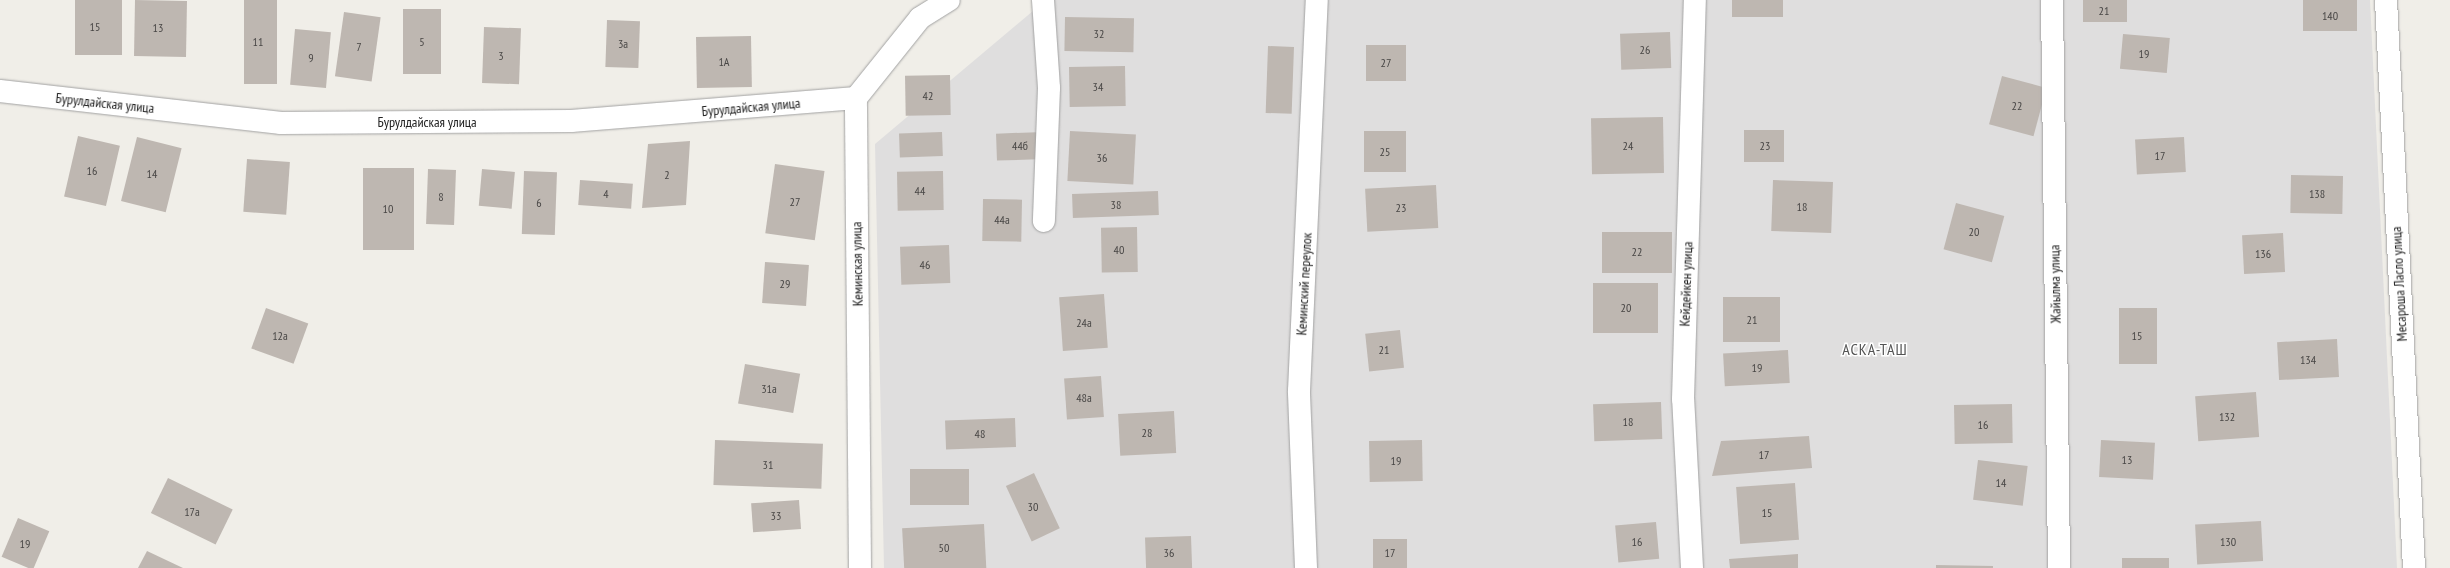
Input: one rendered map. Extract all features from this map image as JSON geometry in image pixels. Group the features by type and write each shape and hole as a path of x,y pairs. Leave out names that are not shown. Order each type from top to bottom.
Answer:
{"street":[{"path":"856,98 920,18 949,0"},
{"path":"1044,0 1049,88 1044,221"},
{"name":"Кеминский переулок","path":"1306,568 1299,391 1317,0"},
{"name":"Кейдейкен улица","path":"1692,568 1683,399 1695,0"},
{"name":"Жайылма улица","path":"2052,0 2059,568"},
{"name":"Месароша Ласло улица","path":"2386,0 2414,568"},
{"name":"Бурулдайская улица","path":"0,91 281,122 571,121 856,98"},
{"name":"Кеминская улица","path":"856,98 860,568"}],"shaded area":[{"name":"АСКА-ТАШ","path":"1046,0 2370,0 2397,568 884,568 875,144"}],"building":[{"path":"75,0 122,0 122,55 75,55"},
{"path":"135,0 187,1 186,57 134,56"},
{"path":"244,0 277,0 277,84 244,84"},
{"path":"1732,0 1783,0 1783,17 1732,17"},
{"path":"2083,0 2127,0 2127,22 2083,22"},
{"path":"2303,0 2357,0 2357,31 2303,31"},
{"path":"403,9 441,9 441,74 403,74"},
{"path":"344,12 381,17 372,82 335,76"},
{"path":"1065,17 1134,18 1133,52 1064,51"},
{"path":"607,20 640,21 638,68 605,67"},
{"path":"484,27 521,28 519,84 482,83"},
{"path":"295,29 331,32 326,88 290,85"},
{"path":"1670,32 1671,68 1621,70 1620,34"},
{"path":"2123,34 2170,38 2167,73 2120,69"},
{"path":"751,36 752,87 697,88 696,37"},
{"path":"1366,45 1406,45 1406,81 1366,81"},
{"path":"1268,46 1294,47 1292,114 1266,113"},
{"path":"1125,66 1126,106 1070,107 1069,67"},
{"path":"950,75 951,115 906,116 905,76"},
{"path":"2002,76 2046,88 2033,136 1989,124"},
{"path":"1663,117 1664,173 1592,174 1591,118"},
{"path":"1744,130 1784,130 1784,162 1744,162"},
{"path":"1070,131 1136,134 1133,184 1067,181"},
{"path":"1364,131 1406,131 1406,172 1364,172"},
{"path":"942,132 943,156 900,157 899,134"},
{"path":"1043,132 1044,159 997,161 996,134"},
{"path":"78,136 120,146 106,206 64,196"},
{"path":"137,137 182,148 166,212 121,201"},
{"path":"2184,137 2186,172 2137,175 2135,140"},
{"path":"690,141 686,205 642,208 648,144"},
{"path":"247,159 290,162 286,215 243,212"},
{"path":"775,164 825,171 815,240 765,233"},
{"path":"363,168 414,168 414,250 363,250"},
{"path":"428,169 456,170 454,225 426,224"},
{"path":"482,169 515,172 512,209 479,206"},
{"path":"524,171 557,172 555,235 522,234"},
{"path":"943,171 944,210 898,211 897,172"},
{"path":"2291,175 2343,176 2342,214 2290,213"},
{"path":"580,180 633,184 631,209 578,205"},
{"path":"1773,180 1833,182 1831,233 1771,231"},
{"path":"1436,185 1438,228 1367,232 1365,189"},
{"path":"1158,191 1159,215 1073,218 1072,194"},
{"path":"983,199 1022,200 1021,242 982,241"},
{"path":"1956,203 2004,216 1992,262 1944,249"},
{"path":"1137,227 1138,272 1102,273 1101,228"},
{"path":"1602,232 1672,232 1672,273 1602,273"},
{"path":"2283,233 2285,272 2244,274 2242,235"},
{"path":"949,245 950,283 901,285 900,247"},
{"path":"765,262 809,265 806,306 762,303"},
{"path":"1593,283 1658,283 1658,333 1593,333"},
{"path":"1104,294 1108,348 1063,351 1059,297"},
{"path":"1723,297 1780,297 1780,342 1723,342"},
{"path":"266,308 308,323 294,364 251,348"},
{"path":"2119,308 2157,308 2157,364 2119,364"},
{"path":"1400,330 1404,368 1369,371 1365,334"},
{"path":"2337,339 2339,377 2279,380 2277,342"},
{"path":"1788,350 1790,383 1725,386 1723,353"},
{"path":"745,364 800,374 793,413 738,403"},
{"path":"1101,376 1104,417 1067,419 1064,379"},
{"path":"2256,392 2259,437 2198,441 2195,396"},
{"path":"1661,402 1662,439 1594,441 1593,404"},
{"path":"2012,404 2013,443 1955,444 1954,405"},
{"path":"1174,411 1176,453 1120,456 1118,414"},
{"path":"1015,418 1016,447 946,449 945,420"},
{"path":"1809,436 1812,468 1712,476 1721,441"},
{"path":"715,440 823,444 821,489 713,485"},
{"path":"1422,440 1423,481 1370,482 1369,441"},
{"path":"2101,440 2155,443 2153,480 2099,477"},
{"path":"1978,460 2028,466 2023,506 1973,500"},
{"path":"910,469 969,469 969,505 910,505"},
{"path":"1034,473 1060,528 1032,541 1006,486"},
{"path":"168,478 233,510 216,545 151,513"},
{"path":"1795,483 1799,540 1740,544 1736,487"},
{"path":"799,500 801,529 753,532 751,503"},
{"path":"18,518 49,531 34,568 28,568 2,557"},
{"path":"2261,521 2263,561 2197,564 2195,524"},
{"path":"1656,522 1659,559 1618,562 1615,526"},
{"path":"984,524 986,568 904,568 902,528"},
{"path":"1191,536 1192,568 1146,568 1145,538"},
{"path":"1373,539 1407,539 1407,568 1373,568"},
{"path":"147,551 183,568 138,568"},
{"path":"1798,554 1798,568 1730,568 1729,559"},
{"path":"2122,558 2169,558 2169,568 2122,568"},
{"path":"1936,565 1993,566 1993,568 1936,568"}],"district":[{"name":"АСКА-ТАШ","path":"1875,349"}]}
